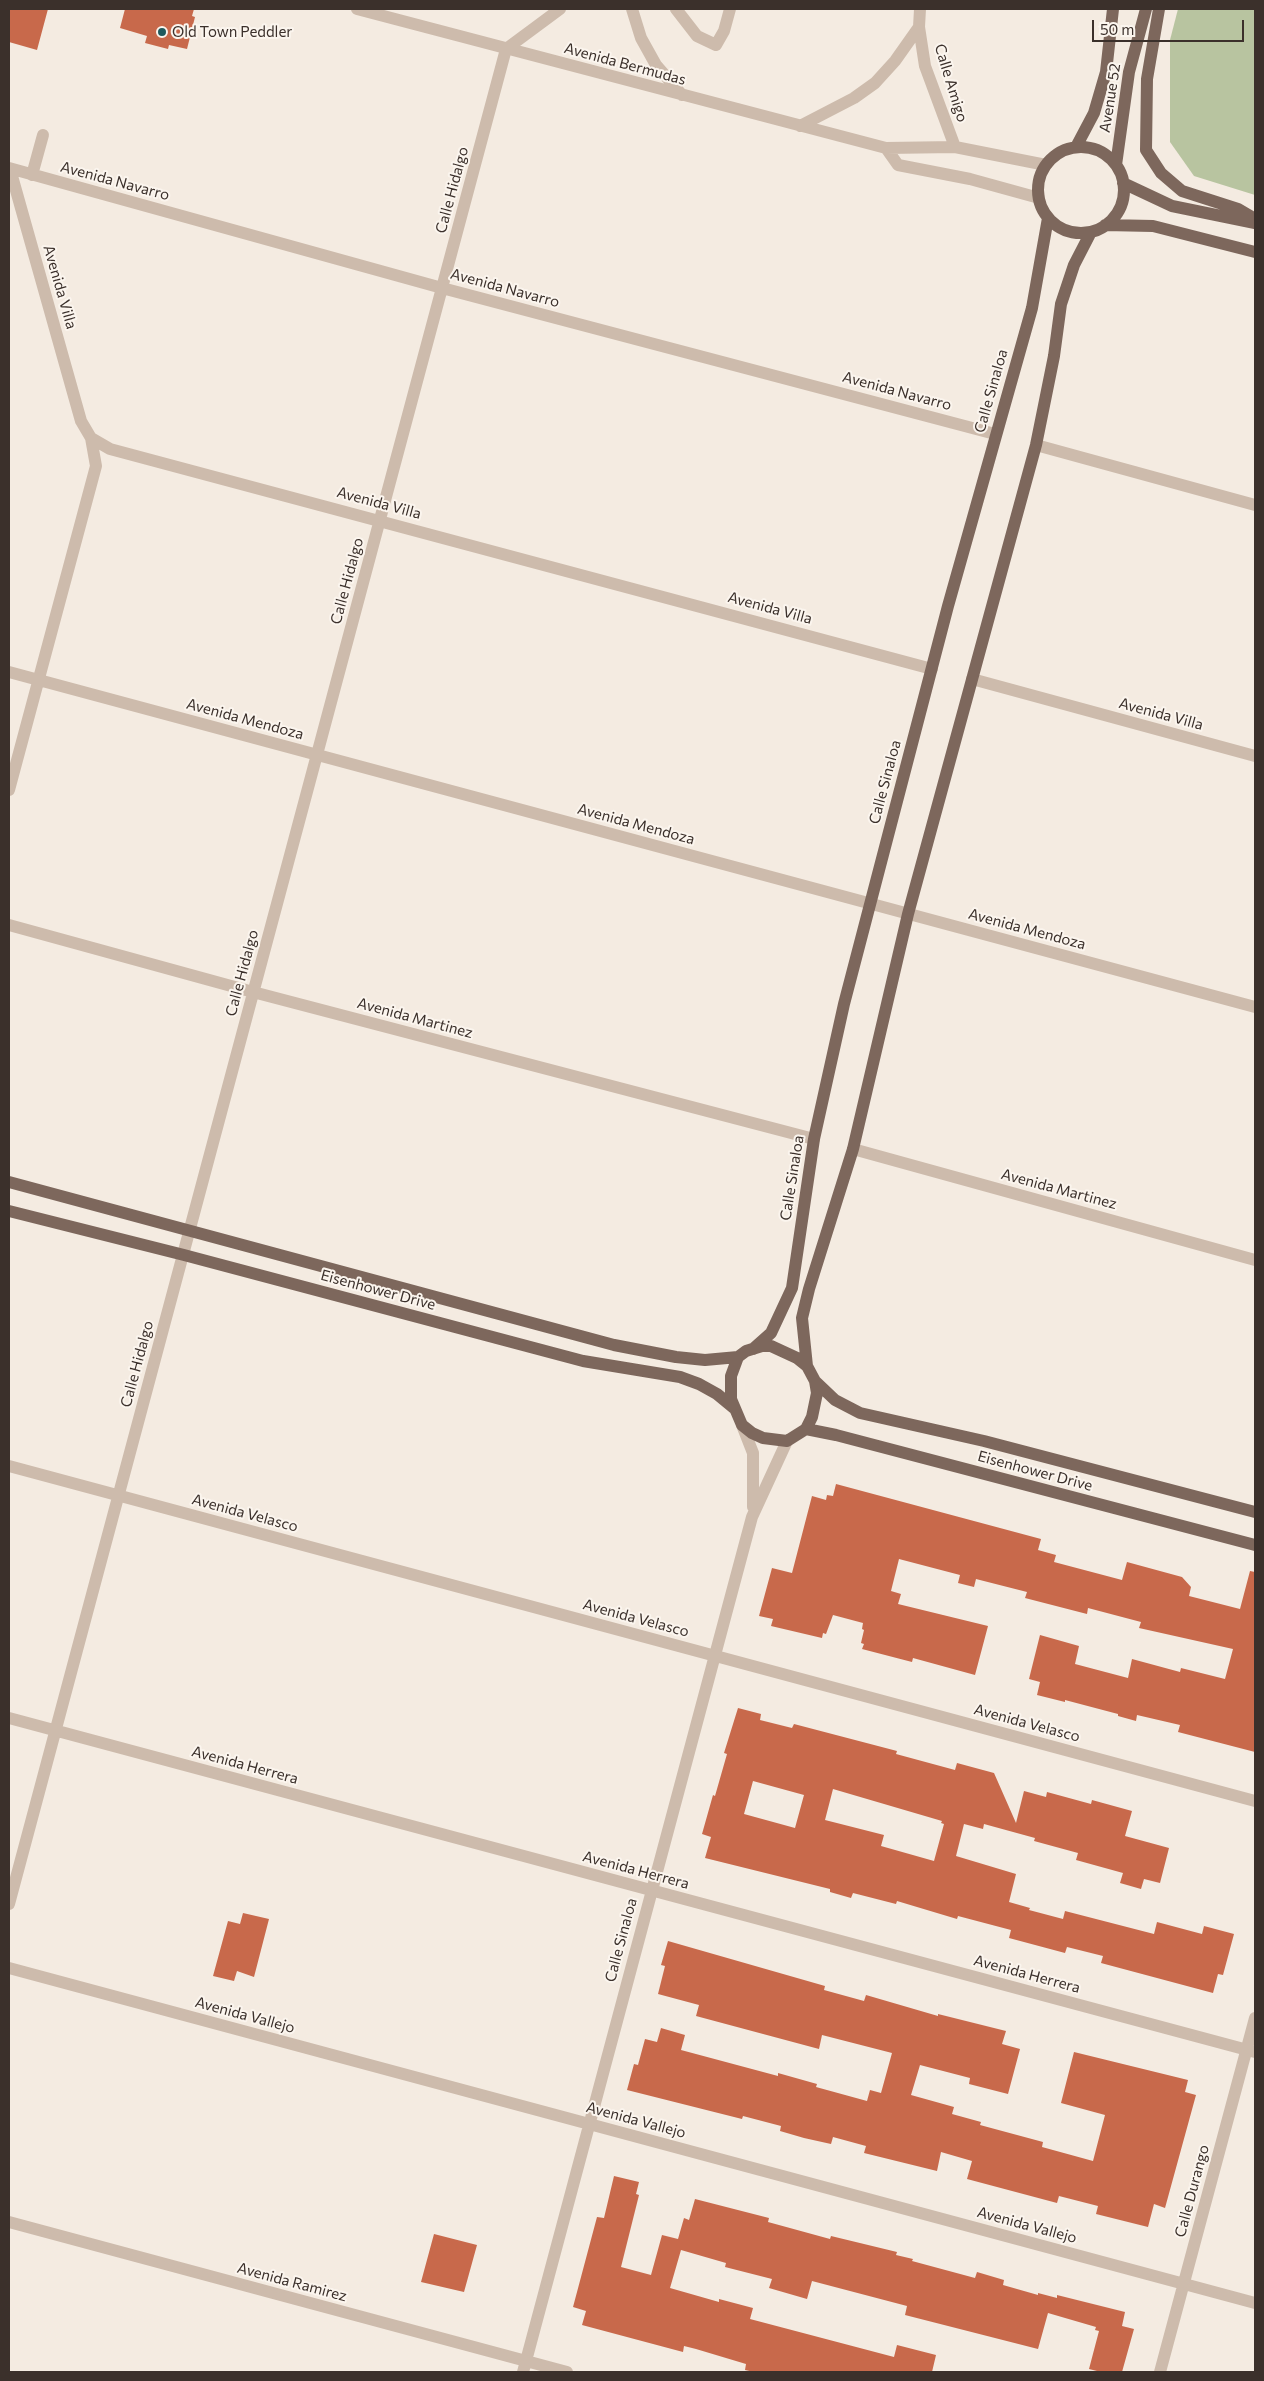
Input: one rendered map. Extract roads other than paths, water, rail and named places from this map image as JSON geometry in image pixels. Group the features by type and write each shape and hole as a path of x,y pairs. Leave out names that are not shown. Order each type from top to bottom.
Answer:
{"main road":[{"name":"Avenue 52","path":"1076,147 1094,113 1106,72 1113,9"},
{"name":"Avenue 52","path":"1116,165 1129,72 1146,9"},
{"path":"1159,9 1147,79 1146,150 1161,173 1182,191 1238,208 1255,219"},
{"path":"1076,147 1098,150 1116,165 1123,183 1120,207 1105,225 1091,232 1068,231 1048,218 1039,198 1040,175 1046,165 1064,150 1076,147"},
{"path":"1123,183 1172,206 1255,223"},
{"name":"Calle Sinaloa","path":"753,1349 771,1333 792,1288 814,1139 869,903 995,434 1032,308 1048,218"},
{"path":"1105,225 1153,226 1255,252"},
{"path":"807,1366 778,1348 771,1346 753,1349 738,1357 731,1376 730,1387 734,1408 742,1425 763,1438 788,1441 806,1429 815,1406 817,1393 815,1381 807,1366 802,1318 809,1289 853,1149 908,914 1036,444 1054,356 1060,304 1074,265 1091,232"},
{"name":"Eisenhower Drive","path":"9,1182 614,1345 676,1357 705,1360 738,1357"},
{"name":"Eisenhower Drive","path":"9,1211 184,1254 583,1361 680,1377 700,1384 717,1394 734,1408"},
{"name":"Eisenhower Drive","path":"815,1381 835,1400 860,1413 984,1441 1255,1512"},
{"name":"Eisenhower Drive","path":"806,1429 841,1436 1255,1544"}],"street":[{"name":"Avenida Bermudas","path":"357,9 392,14 506,49 886,148 955,147 1046,165"},
{"path":"506,49 560,9"},
{"path":"632,9 641,38 656,64 682,96"},
{"path":"676,9 697,36 716,45 724,32 730,9"},
{"name":"Calle Amigo","path":"920,9 918,27 925,66 955,147"},
{"name":"Calle Amigo","path":"800,126 856,97 875,83 896,61 918,27"},
{"name":"Calle Hidalgo","path":"9,1904 506,49"},
{"path":"32,175 43,135"},
{"path":"886,148 898,165 970,179 1039,198"},
{"name":"Avenida Navarro","path":"9,168 442,288 995,434"},
{"name":"Avenida Villa","path":"9,168 81,421 91,438 110,449 932,669"},
{"path":"9,790 96,466 91,438"},
{"path":"1036,444 1255,504"},
{"name":"Avenida Mendoza","path":"9,672 1255,1007"},
{"name":"Avenida Villa","path":"972,679 1255,756"},
{"name":"Avenida Martinez","path":"9,926 814,1139"},
{"name":"Avenida Martinez","path":"853,1149 1255,1260"},
{"name":"Calle Sinaloa","path":"742,1425 753,1452 752,1517"},
{"name":"Calle Sinaloa","path":"525,2367 752,1517 788,1441"},
{"name":"Avenida Velasco","path":"9,1466 1255,1801"},
{"name":"Avenida Herrera","path":"9,1718 1251,2051"},
{"name":"Avenida Vallejo","path":"9,1968 1255,2303"},
{"name":"Calle Durango","path":"1160,2372 1251,2051 1255,2018"},
{"name":"Avenida Ramirez","path":"9,2222 525,2367 567,2372"}],"place":[{"name":"Old Town Peddler","path":"162,32"}]}
